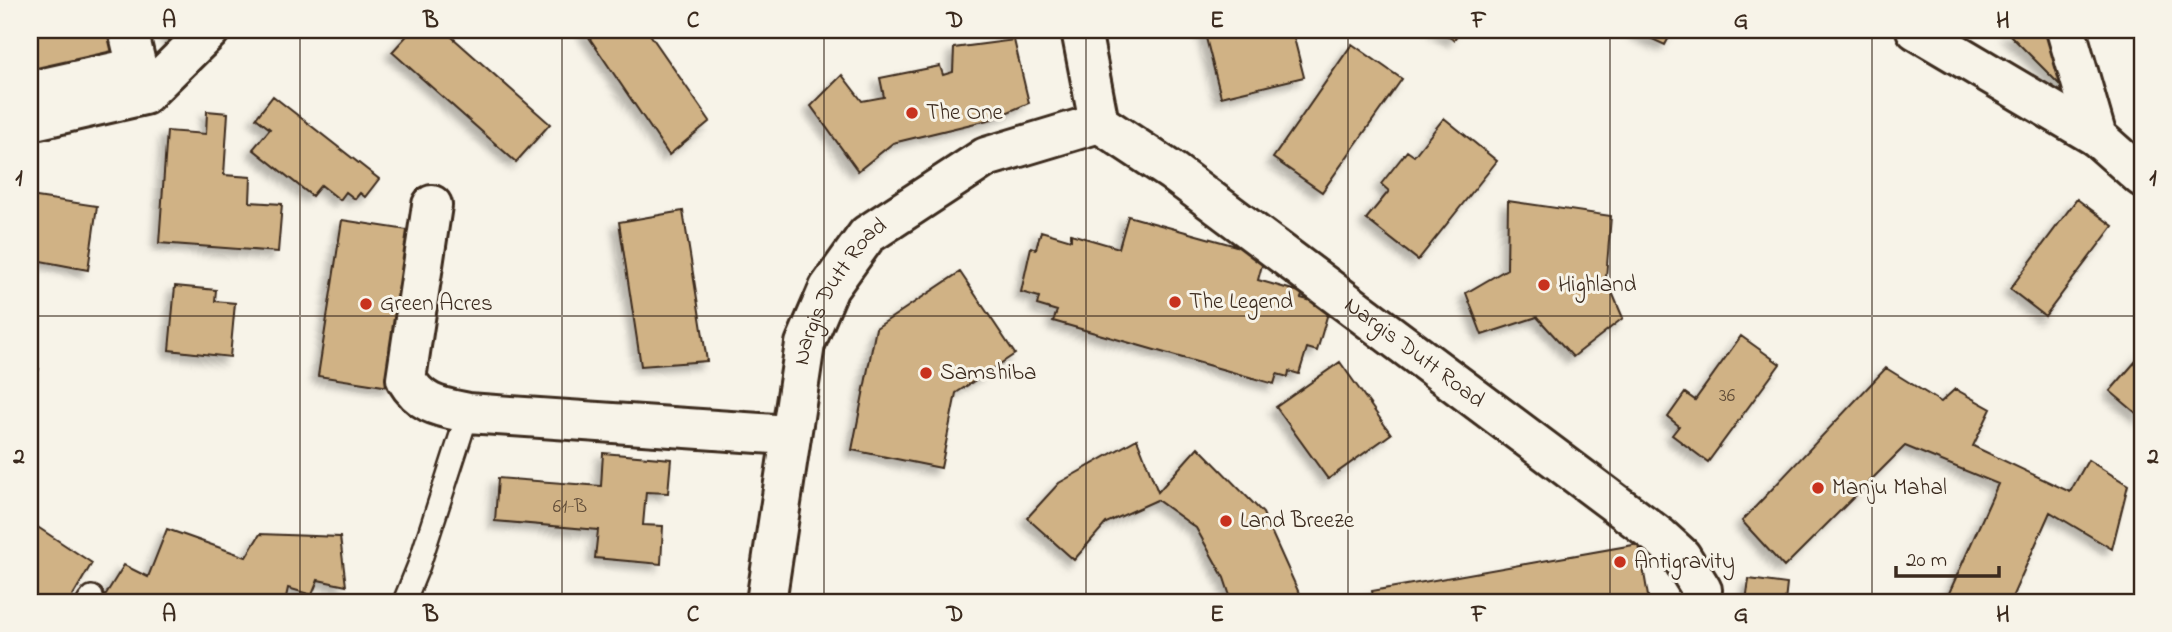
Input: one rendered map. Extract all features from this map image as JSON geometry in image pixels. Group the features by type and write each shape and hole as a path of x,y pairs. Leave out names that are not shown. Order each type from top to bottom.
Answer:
{"street":[{"path":"128,30 141,81"},
{"path":"30,121 141,81 210,30"},
{"path":"1081,30 1100,122"},
{"path":"1916,30 2098,137 2142,177"},
{"path":"2066,30 2098,137"},
{"path":"30,91 141,81"},
{"name":"Nargis Dutt Road","path":"766,602 789,435 805,344 829,288 867,235 986,157 1100,122 1173,172 1660,537 1681,556 1702,590 1698,602"},
{"path":"432,205 406,379 416,396 433,406 468,413 789,435"}],"lane":[{"path":"404,602 419,565 468,413"}],"building":[{"path":"30,30 116,30 125,67 30,88"},
{"path":"165,30 185,30 174,43"},
{"path":"412,30 444,30 550,124 516,162 392,52"},
{"path":"584,30 647,30 710,121 669,155"},
{"path":"1204,30 1292,30 1304,77 1221,97"},
{"path":"1436,30 1460,30 1454,40"},
{"path":"1633,30 1673,30 1665,45"},
{"path":"2052,30 2085,110 2008,33"},
{"name":"The One","path":"1014,40 1029,103 992,119 893,143 858,171 811,106 842,75 862,101 884,97 880,78 940,66 943,75 953,72 954,48"},
{"path":"1352,44 1402,79 1322,192 1273,158"},
{"path":"273,96 379,179 365,197 360,193 355,199 346,192 340,200 321,185 312,196 253,149 270,129 256,118"},
{"path":"207,111 228,113 224,175 251,177 250,202 282,204 278,252 159,243 167,131 206,134"},
{"path":"1444,118 1497,161 1418,260 1366,219 1389,191 1381,184 1407,151 1414,156"},
{"path":"30,196 97,206 88,270 30,259"},
{"path":"2077,199 2113,226 2045,316 2010,289"},
{"name":"Highland","path":"1508,201 1611,216 1606,278 1623,318 1573,357 1537,317 1482,335 1466,293 1507,269"},
{"path":"683,211 707,361 641,366 619,222"},
{"name":"The Legend","path":"1128,216 1265,254 1258,280 1303,293 1301,298 1330,306 1317,351 1307,348 1299,374 1289,371 1288,377 1277,374 1274,384 1053,321 1057,311 1037,305 1039,297 1021,292 1031,247 1036,249 1041,231 1071,240 1071,234 1119,248"},
{"name":"Green Acres","path":"342,220 414,231 390,387 318,376"},
{"name":"Samshiba","path":"960,272 1015,354 956,393 941,468 852,450 876,328"},
{"path":"175,286 216,290 215,301 235,303 230,357 169,350"},
{"path":"1741,336 1780,364 1708,462 1672,435 1679,426 1668,417 1685,393 1695,400"},
{"path":"2142,354 2142,418 2110,391"},
{"path":"1340,362 1391,434 1328,479 1276,407"},
{"path":"30,365 39,369 30,394"},
{"name":"Manju Mahal","path":"1886,368 1941,402 1955,389 1991,409 1973,446 2070,492 2088,460 2128,485 2112,549 2050,512 2010,602 1945,602 1998,484 1905,446 1784,567 1742,521"},
{"name":"Land Breeze","path":"1137,439 1158,492 1198,447 1263,513 1303,602 1232,602 1224,578 1196,528 1157,500 1106,523 1074,560 1027,518 1059,483"},
{"path":"603,453 671,459 668,493 646,492 643,525 663,526 661,564 595,558 598,530 495,521 498,478 601,486"},
{"path":"30,522 92,563 69,602 30,602"},
{"path":"167,529 246,557 260,534 340,537 346,586 318,580 312,595 288,588 285,602 101,602 124,565 148,577"},
{"path":"1639,544 1649,602 1374,602 1372,591"},
{"path":"1749,579 1787,584 1785,602 1746,602"}],"place":[{"name":"The One","path":"912,113"},
{"name":"Highland","path":"1544,285"},
{"name":"The Legend","path":"1175,302"},
{"name":"Green Acres","path":"366,304"},
{"name":"Samshiba","path":"926,373"},
{"name":"Manju Mahal","path":"1818,488"},
{"name":"Land Breeze","path":"1226,521"},
{"name":"Antigravity","path":"1620,562"}]}
